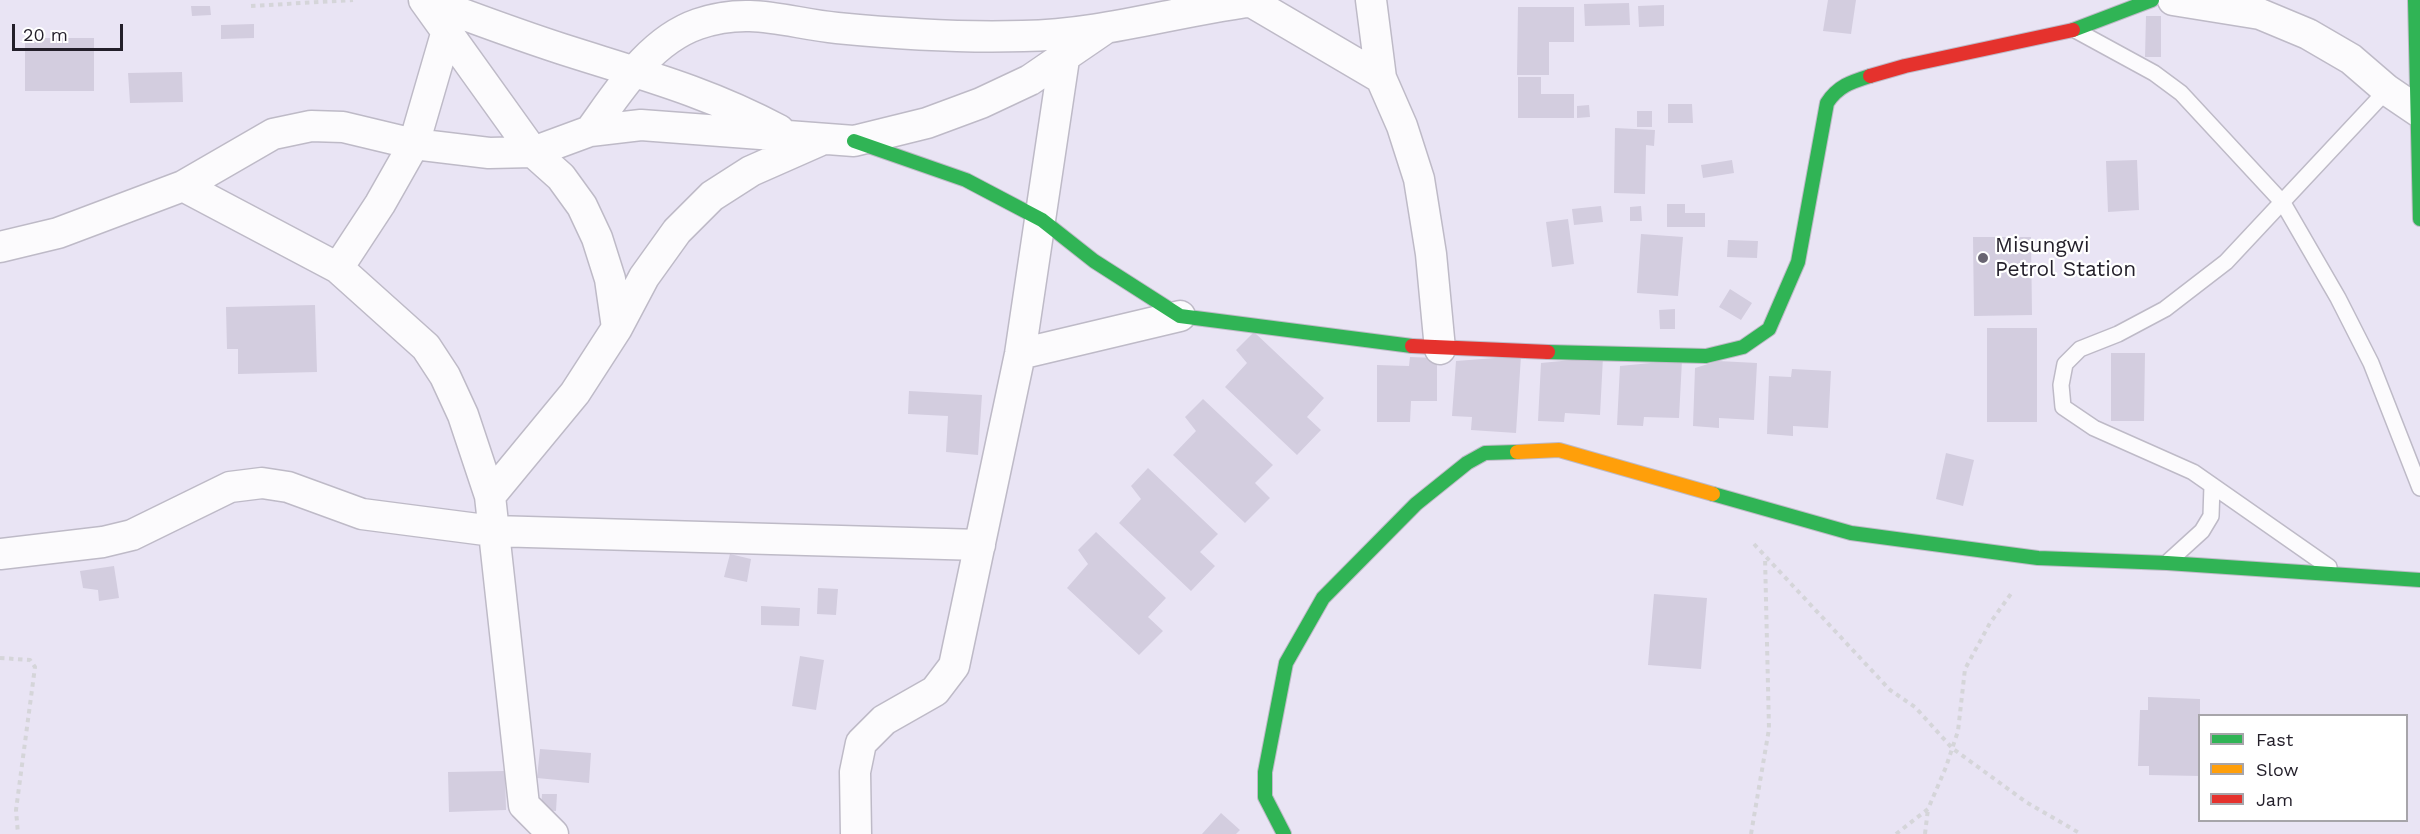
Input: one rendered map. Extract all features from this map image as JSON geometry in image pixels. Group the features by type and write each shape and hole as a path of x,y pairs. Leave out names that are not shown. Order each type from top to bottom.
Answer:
{"main road":[{"path":"840,140 966,180 1042,220 1094,261 1180,316 1260,328 1440,348 1706,357 1743,347 1769,330 1798,262 1827,103 1834,91 1850,82 1905,66 2074,30 2151,0"},
{"path":"2415,0 2420,200"},
{"path":"1284,834 1265,797 1265,772 1271,727 1286,663 1323,598 1416,504 1467,463 1485,453 1559,450 1851,533 2038,558 2167,563 2420,580"}],"street":[{"path":"424,0 446,34 533,152 561,177 582,206 597,238 610,279 617,328"},
{"path":"424,0 733,106 793,138"},
{"path":"1371,0 1381,78 1402,126 1419,179 1431,254 1440,348"},
{"path":"2173,0 2260,14 2299,30 2351,59 2387,90 2418,111"},
{"path":"490,496 575,393 617,328 644,277 677,231 712,196 751,171 840,140 927,123 981,103 1030,80 1064,59 1106,28 1157,8 1256,1 1381,78"},
{"path":"590,131 634,71 661,44 697,24 736,15 778,17 834,28 926,35 1025,36 1106,28"},
{"path":"338,268 380,204 414,144 446,34"},
{"path":"856,834 855,772 861,743 884,720 935,691 954,666 1020,354 1042,220 1064,59"},
{"path":"0,247 58,233 183,186 273,134 311,126 343,127 414,144 489,153 533,152 590,131 641,125 840,140"},
{"path":"183,186 338,268 426,347 445,375 463,415 490,496 524,805 553,834"},
{"path":"1020,354 1180,316"},
{"path":"0,554 103,542 132,535 230,487 262,483 288,487 362,513 493,531 980,545"}],"lane":[{"path":"2074,30 2154,73 2181,93 2283,203 2338,298 2371,363 2420,488"},
{"path":"2338,574 2193,472 2094,428 2063,407 2061,385 2065,364 2080,348 2118,334 2165,309 2226,262 2387,90"},
{"path":"2167,563 2202,531 2211,516 2212,485"}],"path":[{"path":"251,6 353,0"},
{"path":"1750,540 1890,690 1915,707 1952,748 2026,802 2081,834"},
{"path":"1751,834 1768,729 1765,556"},
{"path":"1925,834 1928,809 1958,731 1965,669 1990,623 2038,558"},
{"path":"0,658 30,660 35,663 16,810 18,834"},
{"path":"1896,834 1928,809"}],"building":[{"path":"1828,0 1856,0 1851,34 1823,31"},
{"path":"1629,3 1630,25 1585,26 1584,4"},
{"path":"1664,5 1664,26 1639,27 1638,6"},
{"path":"191,6 210,6 211,15 192,16"},
{"path":"1518,7 1574,7 1574,42 1549,42 1549,75 1517,75"},
{"path":"2146,16 2161,16 2161,57 2145,57"},
{"path":"254,24 254,38 221,39 221,25"},
{"path":"25,38 94,38 94,91 25,91"},
{"path":"182,72 183,102 130,103 128,73"},
{"path":"1518,77 1541,77 1541,94 1574,94 1574,118 1518,118"},
{"path":"1668,104 1692,104 1693,123 1668,123"},
{"path":"1589,105 1590,117 1577,118 1577,106"},
{"path":"1637,111 1652,111 1652,127 1637,127"},
{"path":"1615,128 1655,130 1654,146 1646,145 1645,194 1614,193"},
{"path":"1732,160 1734,173 1703,178 1701,165"},
{"path":"2137,160 2139,210 2108,212 2106,161"},
{"path":"1667,204 1685,204 1685,213 1705,213 1705,227 1667,227"},
{"path":"1601,206 1603,222 1574,225 1572,209"},
{"path":"1641,206 1642,221 1630,221 1630,207"},
{"path":"1568,219 1574,264 1552,267 1546,222"},
{"path":"1641,234 1683,237 1678,296 1637,293"},
{"path":"1973,237 2031,237 2032,315 1974,316"},
{"path":"1728,240 1758,241 1757,258 1727,257"},
{"path":"1730,289 1752,303 1741,320 1719,307"},
{"path":"315,305 317,372 238,374 238,349 227,349 226,307"},
{"path":"1675,309 1675,329 1660,329 1659,310"},
{"path":"1987,328 2037,328 2037,422 1987,422"},
{"path":"1254,332 1324,398 1307,417 1321,430 1297,455 1225,387 1247,363 1236,350"},
{"path":"2111,353 2145,353 2144,421 2111,421"},
{"path":"1521,356 1516,433 1471,430 1472,417 1452,416 1456,361"},
{"path":"1410,357 1437,358 1437,401 1411,401 1410,422 1377,422 1377,365 1409,366"},
{"path":"1603,357 1600,415 1565,413 1564,422 1538,421 1541,363"},
{"path":"1682,360 1679,418 1644,417 1643,426 1617,425 1620,366"},
{"path":"1718,361 1757,363 1754,420 1719,418 1719,428 1693,426 1695,368"},
{"path":"1792,369 1831,371 1828,428 1793,426 1793,436 1767,434 1769,376 1791,377"},
{"path":"909,391 982,395 978,455 946,452 948,416 908,414"},
{"path":"1203,399 1273,465 1255,483 1270,498 1245,523 1173,455 1196,431 1185,417"},
{"path":"1946,453 1974,460 1963,506 1936,499"},
{"path":"1148,468 1218,534 1200,552 1215,566 1191,591 1119,523 1141,499 1131,486"},
{"path":"1096,532 1166,598 1148,617 1163,631 1139,655 1067,588 1088,564 1078,550"},
{"path":"730,554 751,559 747,582 724,577"},
{"path":"114,566 119,598 99,601 98,590 83,588 80,571"},
{"path":"818,588 838,589 836,615 817,614"},
{"path":"1654,594 1707,598 1701,669 1648,665"},
{"path":"761,606 800,608 799,626 761,625"},
{"path":"800,656 824,660 816,710 792,706"},
{"path":"2148,697 2200,699 2198,776 2149,775 2149,766 2138,766 2140,710 2148,710"},
{"path":"540,749 591,753 589,783 537,778"},
{"path":"505,771 506,810 449,812 448,772"},
{"path":"542,794 557,794 556,811 541,810"},
{"path":"1221,813 1240,830 1236,834 1202,834"}],"traffic: fast":[{"path":"2073,30 2152,0"},
{"path":"2415,0 2420,219"},
{"path":"1548,352 1706,356 1743,347 1769,329 1798,262 1827,103 1846,85 1870,76"},
{"path":"854,141 966,180 1042,220 1094,261 1180,316 1412,346"},
{"path":"1284,834 1265,797 1265,772 1286,663 1323,598 1416,504 1467,463 1485,453 1517,452"},
{"path":"1713,494 1851,533 2038,558 2167,563 2420,580"}],"traffic: slow":[{"path":"1517,452 1559,450 1713,494"}],"traffic: jam":[{"path":"1870,76 1905,66 2073,30"},
{"path":"1412,346 1548,352"}],"place":[{"name":"Misungwi Petrol Station","path":"1983,258"}]}
